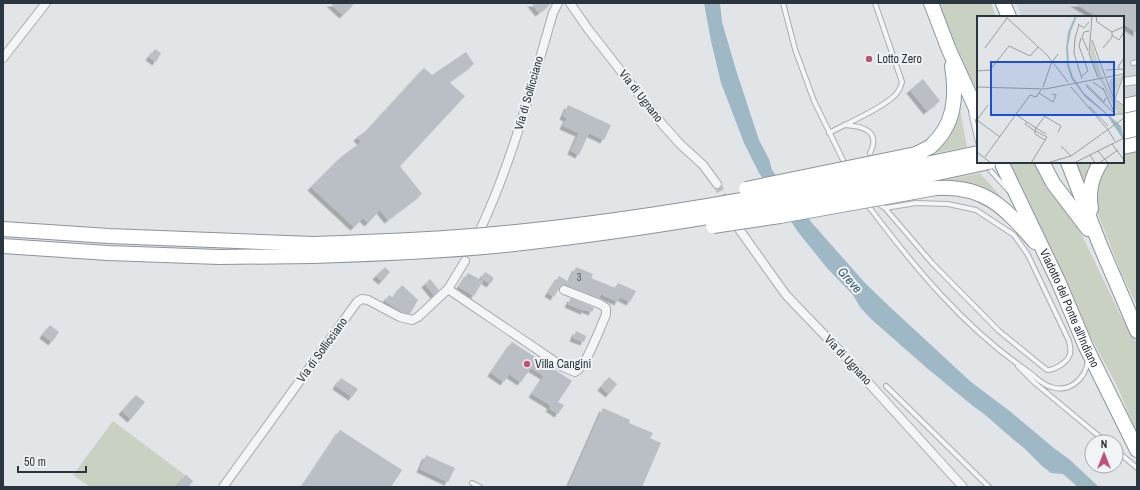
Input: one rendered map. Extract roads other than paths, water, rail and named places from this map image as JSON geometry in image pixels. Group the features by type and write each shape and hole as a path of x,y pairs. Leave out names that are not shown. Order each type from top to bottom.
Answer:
{"highway":[{"path":"931,3 949,50 977,111"},
{"path":"994,3 1000,16"},
{"path":"1003,3 1009,16"},
{"path":"495,240 635,208 724,194 916,154 930,147 943,135 948,127 954,98 949,50"},
{"path":"1124,106 1137,103"},
{"path":"1124,121 1137,118"},
{"path":"1124,132 1137,129"},
{"path":"495,240 553,228 695,207 806,188 977,153"},
{"path":"1043,163 1053,183 1100,245"},
{"path":"1068,163 1100,245 1137,331"},
{"path":"1100,163 1094,176 1090,192 1091,208 1100,245"},
{"path":"495,240 700,219 989,166"},
{"name":"Viadotto del Ponte all'Indiano","path":"1003,166 1046,254 1086,347 1137,450"},
{"path":"3,246 115,254 219,257 313,250 379,242 495,240 671,233 780,216 936,188 952,187 978,193 996,202 1021,225 1046,254"},
{"path":"3,229 313,250"}],"street":[{"path":"3,58 46,3"},
{"name":"Via di Sollicciano","path":"481,228 496,197 516,138 553,13 558,3"},
{"name":"Via di Ugnano","path":"570,3 588,29 663,125 680,144 703,165 717,184"},
{"path":"1124,82 1137,80"},
{"name":"Via di Ugnano","path":"739,229 786,295 836,347 962,487"},
{"name":"Via di Sollicciano","path":"225,486 357,302 362,299 368,300 400,317 412,320 418,317 448,289 465,261"},
{"path":"448,289 563,367 575,372 579,370 584,363 606,315 606,308 600,304 564,290"}],"lane":[{"path":"782,3 795,49 814,101 843,160"},
{"path":"830,133 881,105 897,94 901,87 902,82 876,3"},
{"path":"964,83 977,138"},
{"path":"844,125 862,127 870,132 873,141 870,153"},
{"path":"989,166 1025,209"},
{"path":"879,204 885,208 932,263 1001,333 1047,370 1056,368 1070,356 1069,341 1028,255 1014,235 976,210 948,204 916,203 885,208"},
{"path":"870,208 901,249 964,318 1013,361 1047,385 1057,389 1065,388 1076,383 1084,373 1088,361 1086,347"},
{"path":"1013,361 1025,375 1096,434"},
{"path":"886,386 989,487"},
{"path":"1124,457 1137,468"},
{"path":"472,483 480,487"}],"water":[{"name":"Greve","path":"704,3 720,3 722,22 759,140 769,159 772,170 812,223 866,284 971,382 1069,459 1099,487 1078,487 1063,474 1051,473 984,414 928,369 871,319 860,307 853,295 827,268 798,232 759,173 744,143 721,83"}],"tunnel":[{"path":"717,184 727,205"}],"place":[{"name":"Lotto Zero","path":"869,59"},
{"name":"Villa Cangini","path":"527,364"}]}
